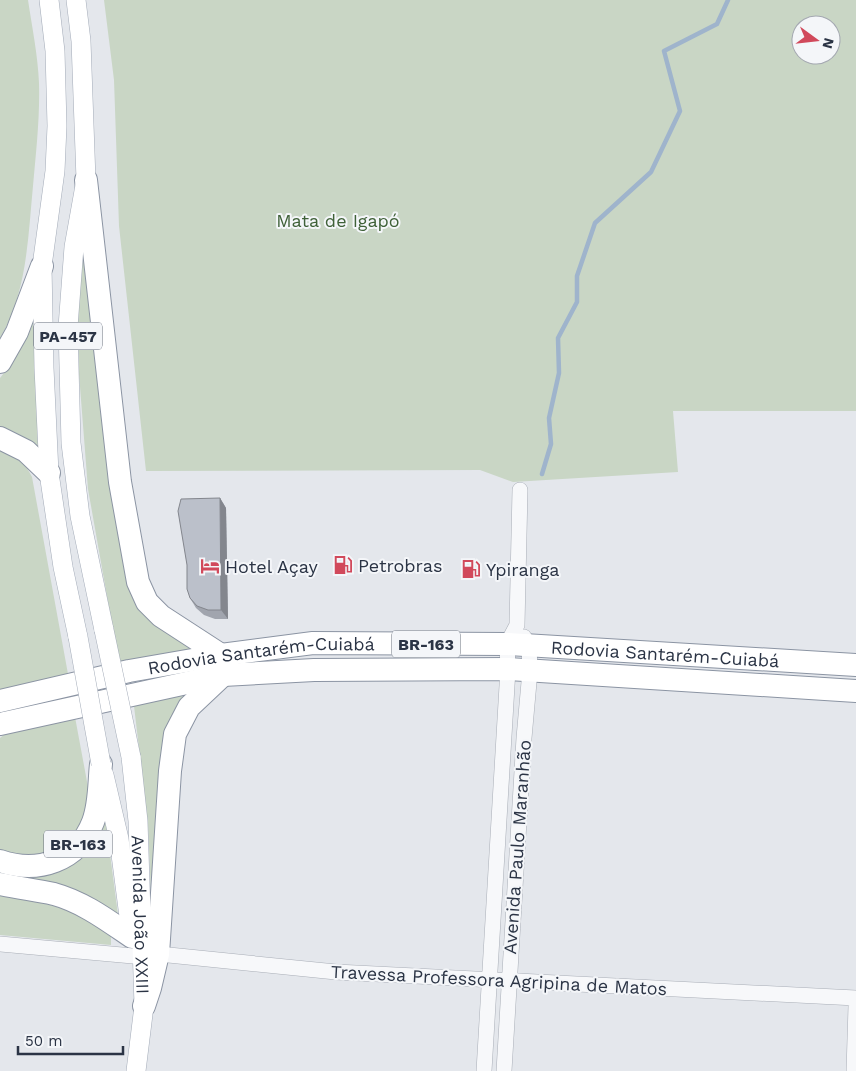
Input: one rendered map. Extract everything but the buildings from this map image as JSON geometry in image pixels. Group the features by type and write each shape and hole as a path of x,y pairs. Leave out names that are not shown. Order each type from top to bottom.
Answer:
{"highway":[{"path":"86,180 120,482 138,582 148,602 161,616 196,640 222,665 189,707 175,734 141,950 150,988 144,1006"},
{"path":"0,362 17,332 42,266"},
{"path":"0,438 26,451 48,473"},
{"name":"Rodovia Santarém-Cuiabá","path":"1,724 222,665 313,643 518,639 856,665"},
{"name":"Rodovia Santarém-Cuiabá","path":"0,701 129,671 222,665 314,670 508,669 856,691"},
{"name":"BR-163","path":"0,861 18,867 44,865 56,861 73,850 85,836 93,821 97,805 101,764"},
{"path":"0,884 54,894 94,911 141,950"}],"main road":[{"name":"PA-457","path":"49,0 55,51 57,126 55,171 42,266 48,473 63,567 101,764"},
{"name":"PA-457","path":"76,0 81,41 86,180"},
{"name":"Avenida João XXIII","path":"86,180 74,246 68,327 71,443 80,516 130,757 138,822 141,950"},
{"path":"101,764 119,839 141,950 135,1071"},
{"name":"Avenida João XXIII","path":"135,1071 144,1006"}],"street":[{"name":"Avenida Paulo Maranhão","path":"484,1071 508,669 518,639 520,490"},
{"name":"Avenida Paulo Maranhão","path":"504,1071 508,982 530,671 518,639"},
{"name":"Travessa Professora Agripina de Matos","path":"0,944 141,950 336,972 856,998"},
{"path":"854,1071 856,1006"}],"green space":[{"path":"0,0 28,0 37,62 39,96 30,225 25,265 16,303 0,338"},
{"name":"Mata de Igapó","path":"104,0 856,0 856,411 673,411 678,472 513,482 480,470 146,471 119,226 114,80"},
{"path":"86,180 138,582 209,647 119,664 88,489 79,374 76,255"},
{"path":"35,307 38,451 0,429 0,378 11,364"},
{"path":"0,447 19,459 32,477 68,674 0,690"},
{"path":"201,688 185,703 153,944 148,824 134,706"},
{"path":"75,717 88,787 89,810 66,847 26,858 0,851 0,738 6,733"},
{"path":"104,808 118,915 0,873 0,869 35,875"},
{"path":"0,895 51,905 92,919 111,933 111,945 0,935"}],"waterway":[{"path":"542,474 551,444 549,418 559,373 558,338 577,302 577,276 595,223 651,172 680,111 664,51 717,24 728,0"}],"place":[{"name":"Petrobras","path":"343,565"},
{"name":"Hotel Açay","path":"210,566"},
{"name":"Ypiranga","path":"471,569"}]}
